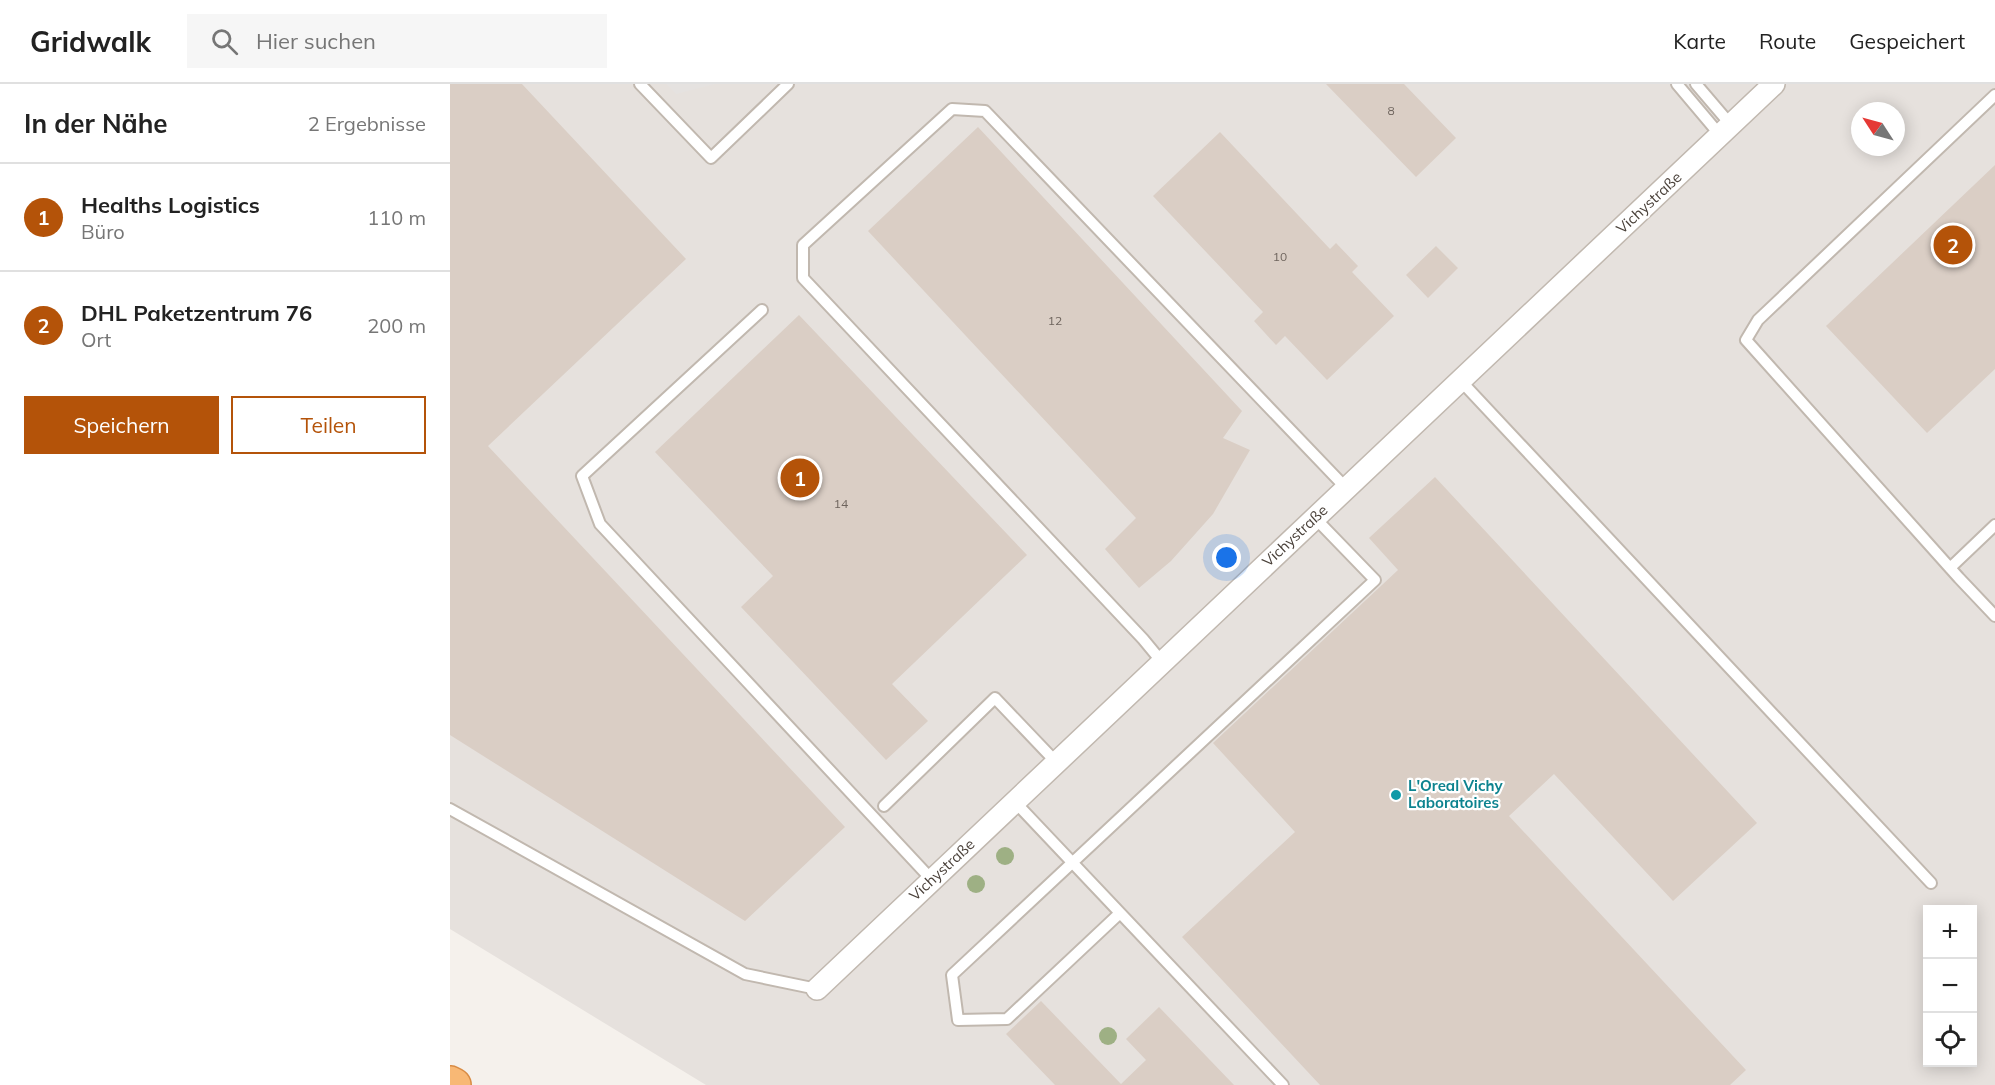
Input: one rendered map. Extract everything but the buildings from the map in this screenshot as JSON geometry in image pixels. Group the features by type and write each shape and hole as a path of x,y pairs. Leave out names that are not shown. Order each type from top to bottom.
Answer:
{"highway":[{"path":"450,1083 454,1085"}],"street":[{"name":"Vichystraße","path":"817,989 1774,84"}],"lane":[{"path":"640,84 711,158 788,84"},
{"path":"1677,84 1725,130"},
{"path":"1696,84 1725,130"},
{"path":"1995,95 1758,320 1746,340 1995,616"},
{"path":"1162,662 1143,639 803,278 803,245 952,109 984,111 1346,488"},
{"path":"762,309 582,476 600,524 932,880"},
{"path":"1460,380 1931,883"},
{"path":"1120,913 1007,1019 958,1020 952,975 1375,580 1315,518"},
{"path":"1950,568 1995,525"},
{"path":"884,806 994,698 1056,762"},
{"path":"1015,802 1283,1085"},
{"path":"450,809 745,974 817,989"}],"shaded area":[{"path":"450,84 1995,84 1995,1085 706,1085 450,929"},
{"path":"666,84 715,84 676,94"}],"place":[{"name":"DHL Paketzentrum 76","path":"1953,245"},
{"name":"Healths Logistics","path":"800,478"},
{"name":"L'Oreal Vichy Laboratoires","path":"1396,795"}]}
